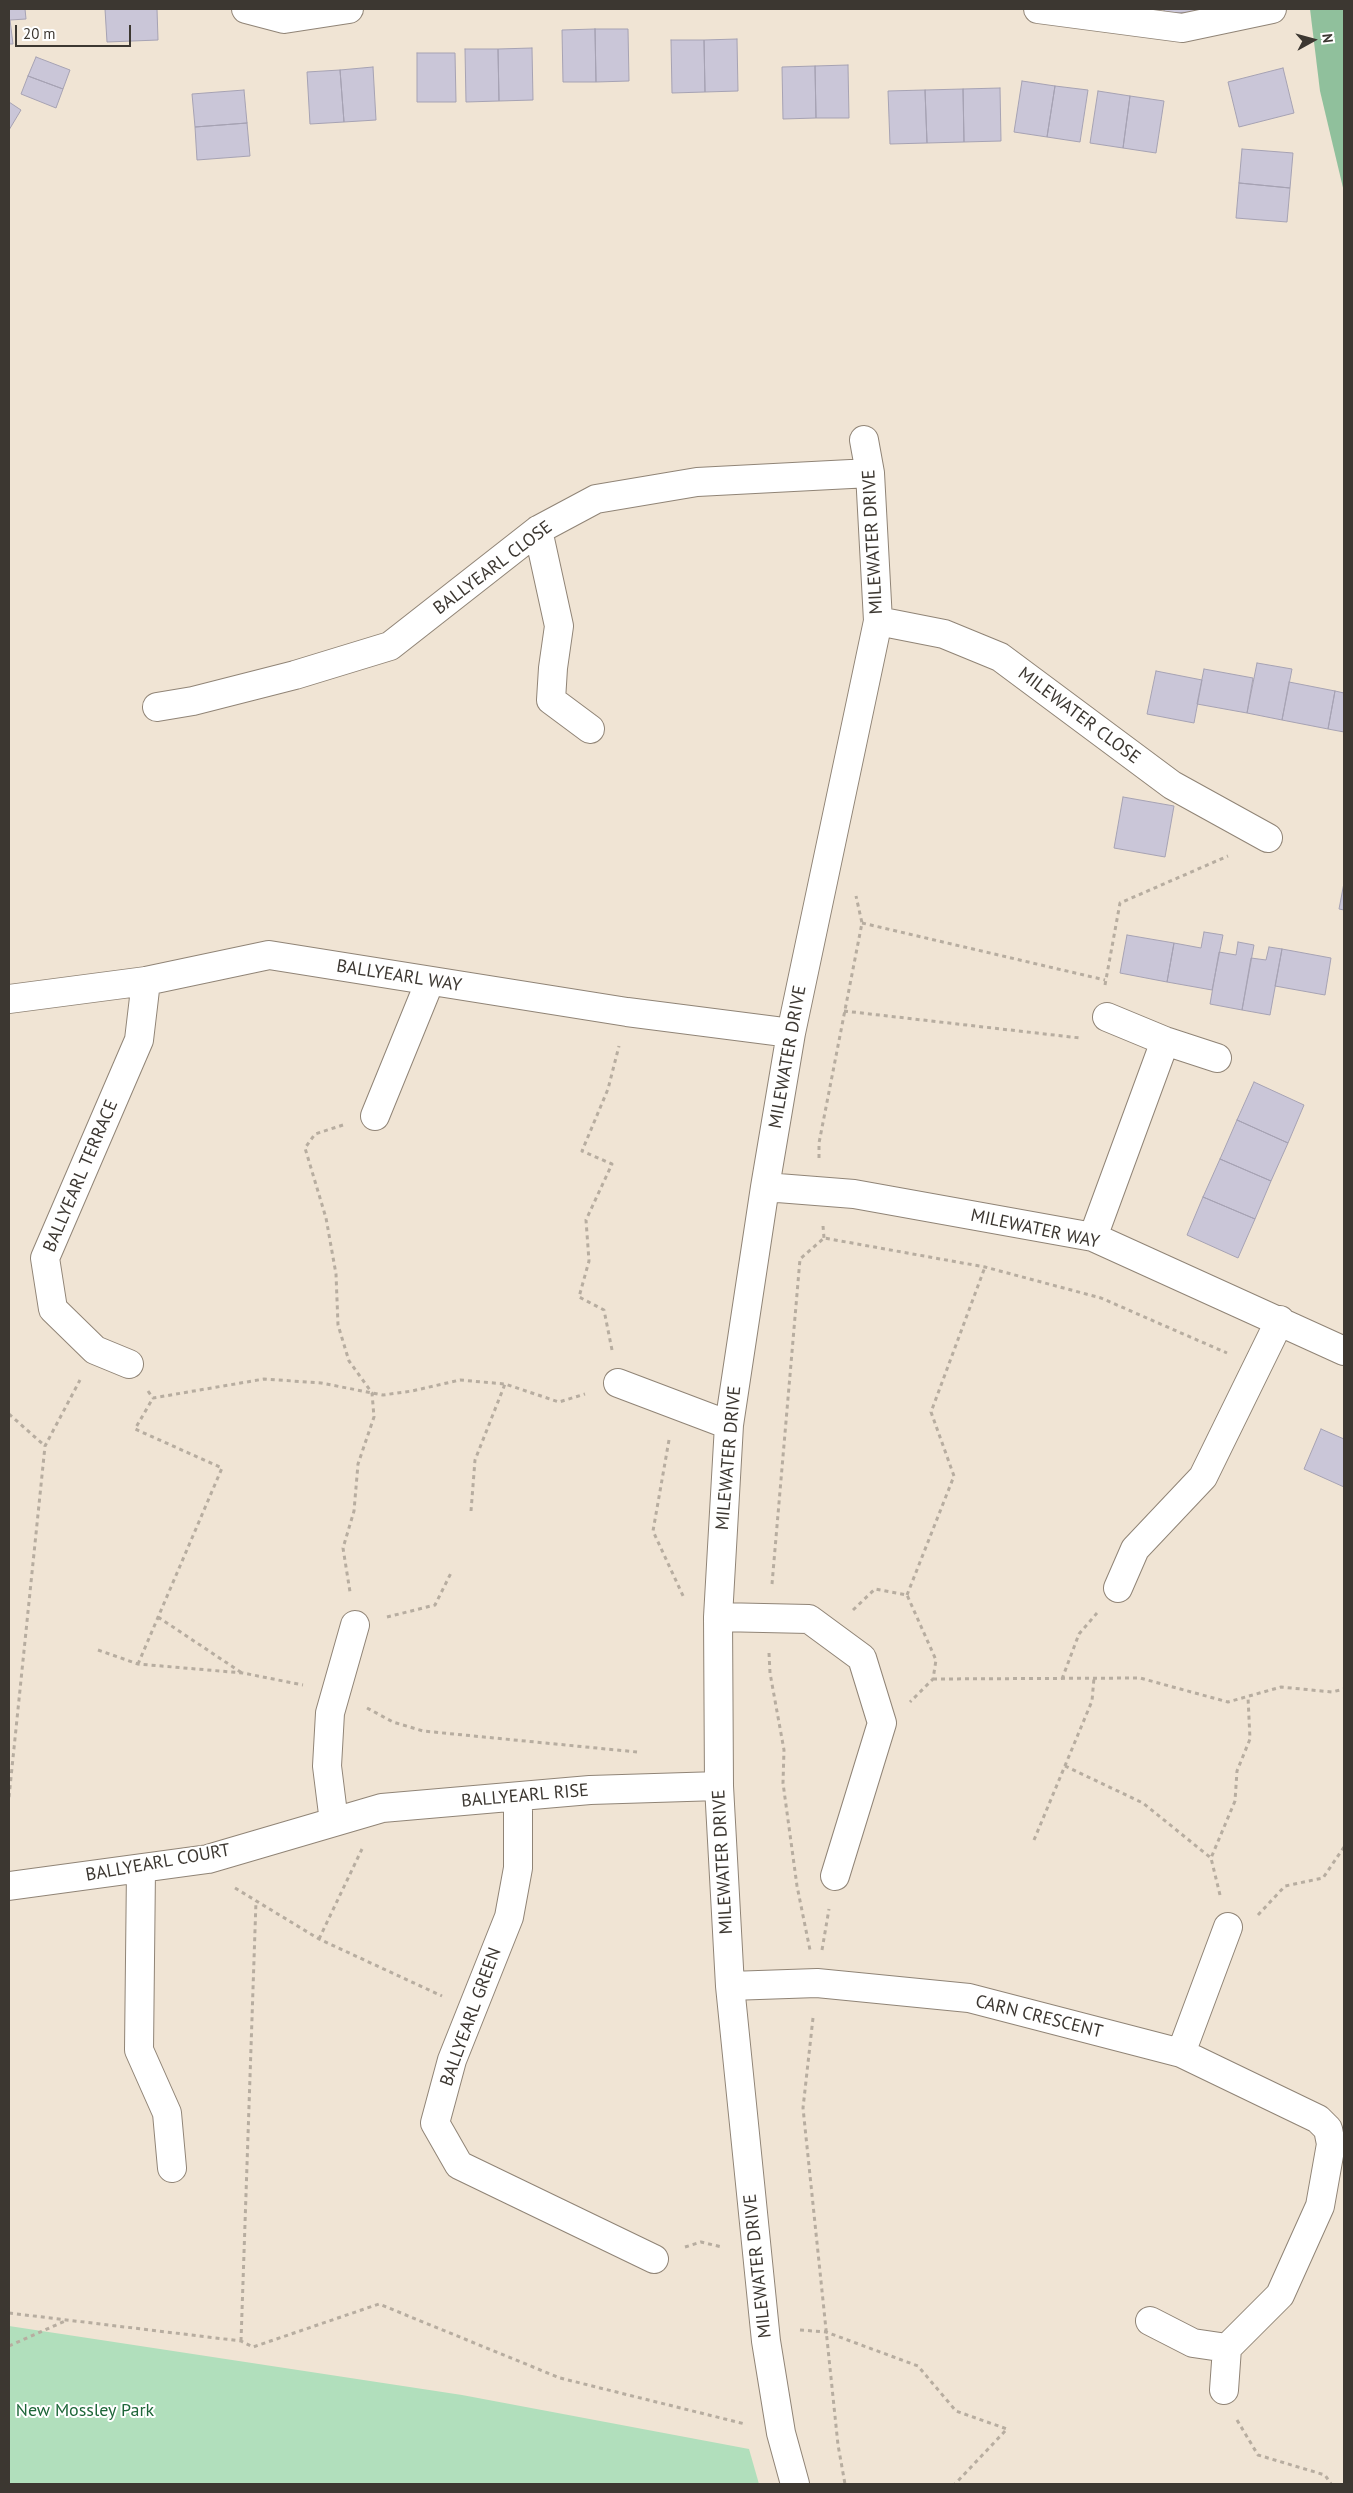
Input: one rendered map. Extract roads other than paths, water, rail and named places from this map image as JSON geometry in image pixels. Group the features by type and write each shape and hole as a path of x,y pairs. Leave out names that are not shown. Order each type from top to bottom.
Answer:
{"street":[{"path":"246,9 284,19 349,9"},
{"path":"1038,9 1182,28 1272,9"},
{"name":"MILEWATER DRIVE","path":"795,2484 780,2433 764,2327 730,1986 719,1786 718,1617 729,1425 765,1187 790,1034 878,621 870,474 864,440"},
{"name":"BALLYEARL CLOSE","path":"157,707 193,701 295,675 390,646 538,530 596,499 697,482 870,474"},
{"path":"538,530 559,626 551,700 590,729"},
{"name":"MILEWATER CLOSE","path":"878,621 944,634 1000,657 1172,785 1268,838"},
{"name":"BALLYEARL WAY","path":"9,999 146,981 269,955 628,1012 790,1034"},
{"name":"BALLYEARL TERRACE","path":"129,1364 95,1350 53,1309 46,1258 139,1040 146,981"},
{"path":"375,1116 430,981"},
{"path":"1107,1017 1165,1041 1218,1058"},
{"path":"1093,1237 1165,1041"},
{"name":"MILEWATER WAY","path":"765,1187 854,1194 1093,1237 1280,1320 1344,1351"},
{"path":"1118,1588 1135,1548 1203,1477 1280,1320"},
{"path":"618,1383 729,1425"},
{"path":"718,1617 809,1619 862,1658 882,1723 835,1876"},
{"path":"334,1822 327,1766 330,1713 356,1625"},
{"name":"BALLYEARL RISE","path":"334,1822 382,1808 518,1798 590,1790 719,1786"},
{"name":"BALLYEARL GREEN","path":"518,1798 518,1868 509,1917 452,2060 435,2123 459,2165 654,2259"},
{"name":"BALLYEARL COURT","path":"9,1886 208,1859 334,1822"},
{"path":"141,1869 139,2050 167,2113 172,2168"},
{"path":"1181,2053 1228,1928"},
{"name":"CARN CRESCENT","path":"730,1986 817,1983 969,1998 1181,2053 1318,2119 1328,2129 1331,2144 1320,2206 1280,2295 1227,2348"},
{"path":"1150,2321 1194,2343 1227,2348 1224,2390"}],"park label":[{"name":"New Mossley Park","path":"85,2411"}]}
